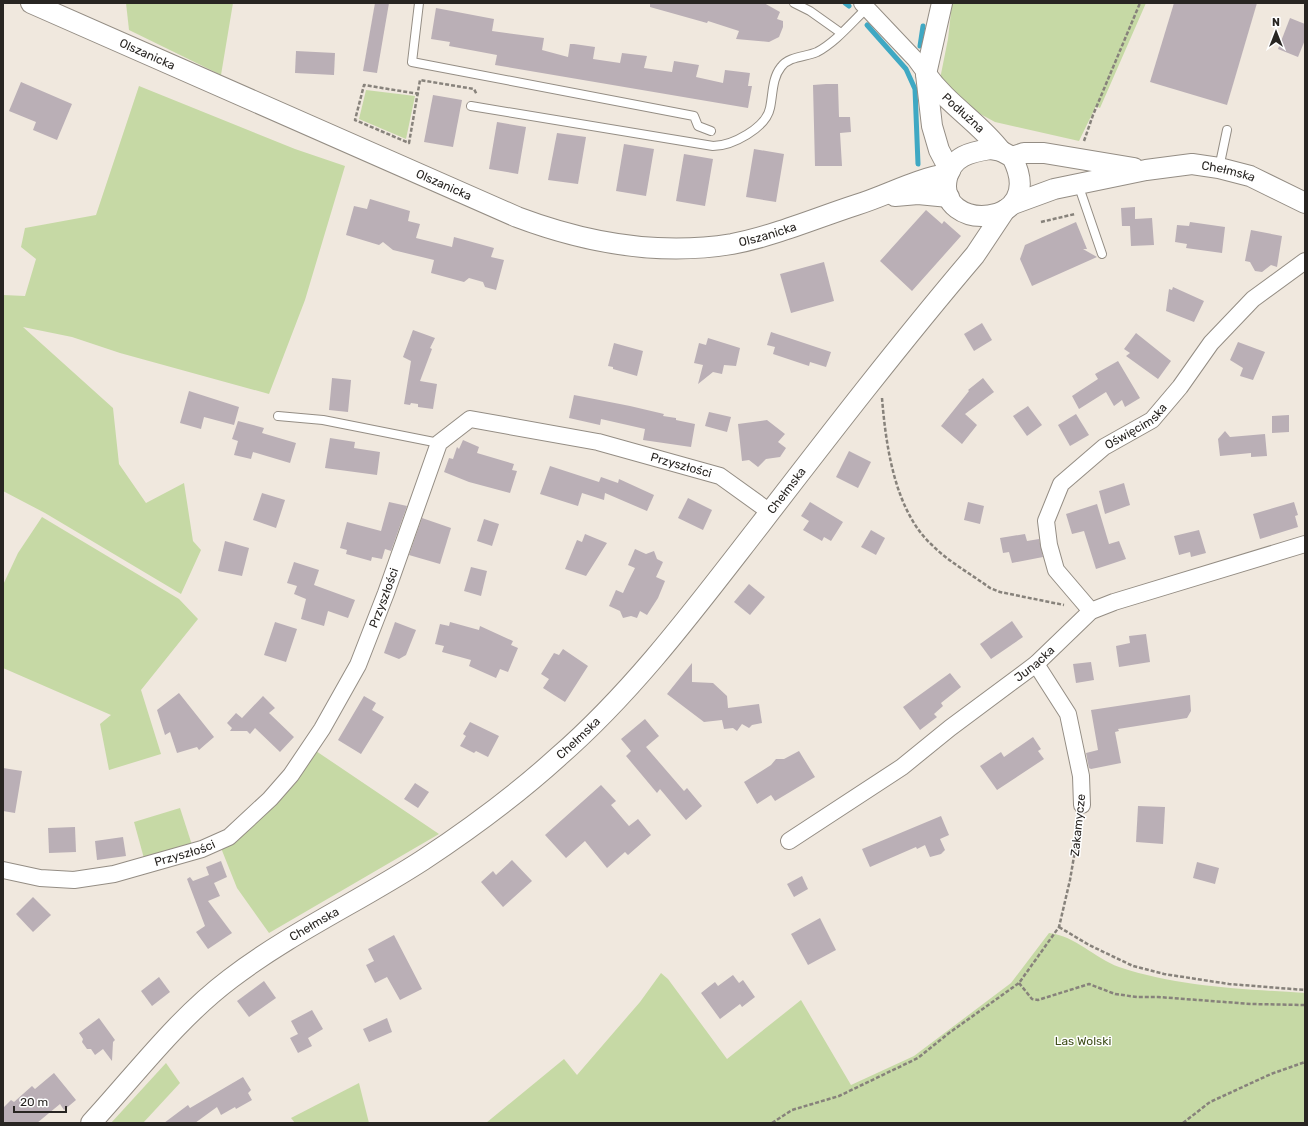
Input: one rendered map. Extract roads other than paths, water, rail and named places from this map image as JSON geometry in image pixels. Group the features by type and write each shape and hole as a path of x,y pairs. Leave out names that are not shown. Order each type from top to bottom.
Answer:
{"street":[{"name":"Olszanicka","path":"31,3 518,217 552,230 587,239 627,246 664,248 698,248 732,244 764,236 877,198 915,182 949,173"},
{"name":"Podłużna","path":"942,3 926,74 932,126 939,150 949,173"},
{"path":"865,5 915,59 926,74"},
{"name":"Podłużna","path":"926,74 937,90 959,111 986,132 1006,154"},
{"path":"990,149 1006,154 1021,178 1018,196 1009,207 980,217 972,216 953,204 949,197 946,181 953,164 961,157 971,152 990,149"},
{"name":"Chełmska","path":"1006,154 1044,152 1146,170"},
{"name":"Chełmska","path":"91,1123 190,1012 231,978 300,933 423,860 491,812 557,758 627,691 975,255 1009,207 1054,189 1146,170 1192,164 1219,168 1250,176 1305,203"},
{"name":"Olszanicka","path":"877,198 918,194 949,197"},
{"path":"964,212 975,226 977,237 975,255"},
{"name":"Oświęcimska","path":"1091,611 1056,570 1049,546 1046,521 1061,484 1104,447 1152,420 1180,387 1211,343 1253,299 1305,261"},
{"name":"Przyszłości","path":"3,870 40,878 74,880 114,874 202,849 229,837 270,799 291,775 322,729 358,665 386,593 439,443 470,419 598,442 720,476 770,512"},
{"name":"Junacka","path":"789,841 907,763 950,728 1036,664 1091,611 1114,602 1305,544"},
{"name":"Zakamycze","path":"1036,664 1068,714 1081,776 1082,805"}],"lane":[{"path":"419,3 412,62 694,116 698,126 711,130"},
{"path":"794,3 810,11 841,33"},
{"path":"471,106 713,146 723,146 734,143 765,120 770,110 776,74 781,66 788,61 818,51 841,33 865,5"},
{"path":"1219,168 1227,130"},
{"path":"1078,184 1102,254"},
{"path":"278,416 323,420 439,443"}],"waterway":[{"path":"845,3 849,6"},
{"path":"867,25 906,69 915,89 918,164"},
{"path":"920,46 923,26"}],"park label":[{"name":"Las Wolski","path":"1083,1041"}]}
